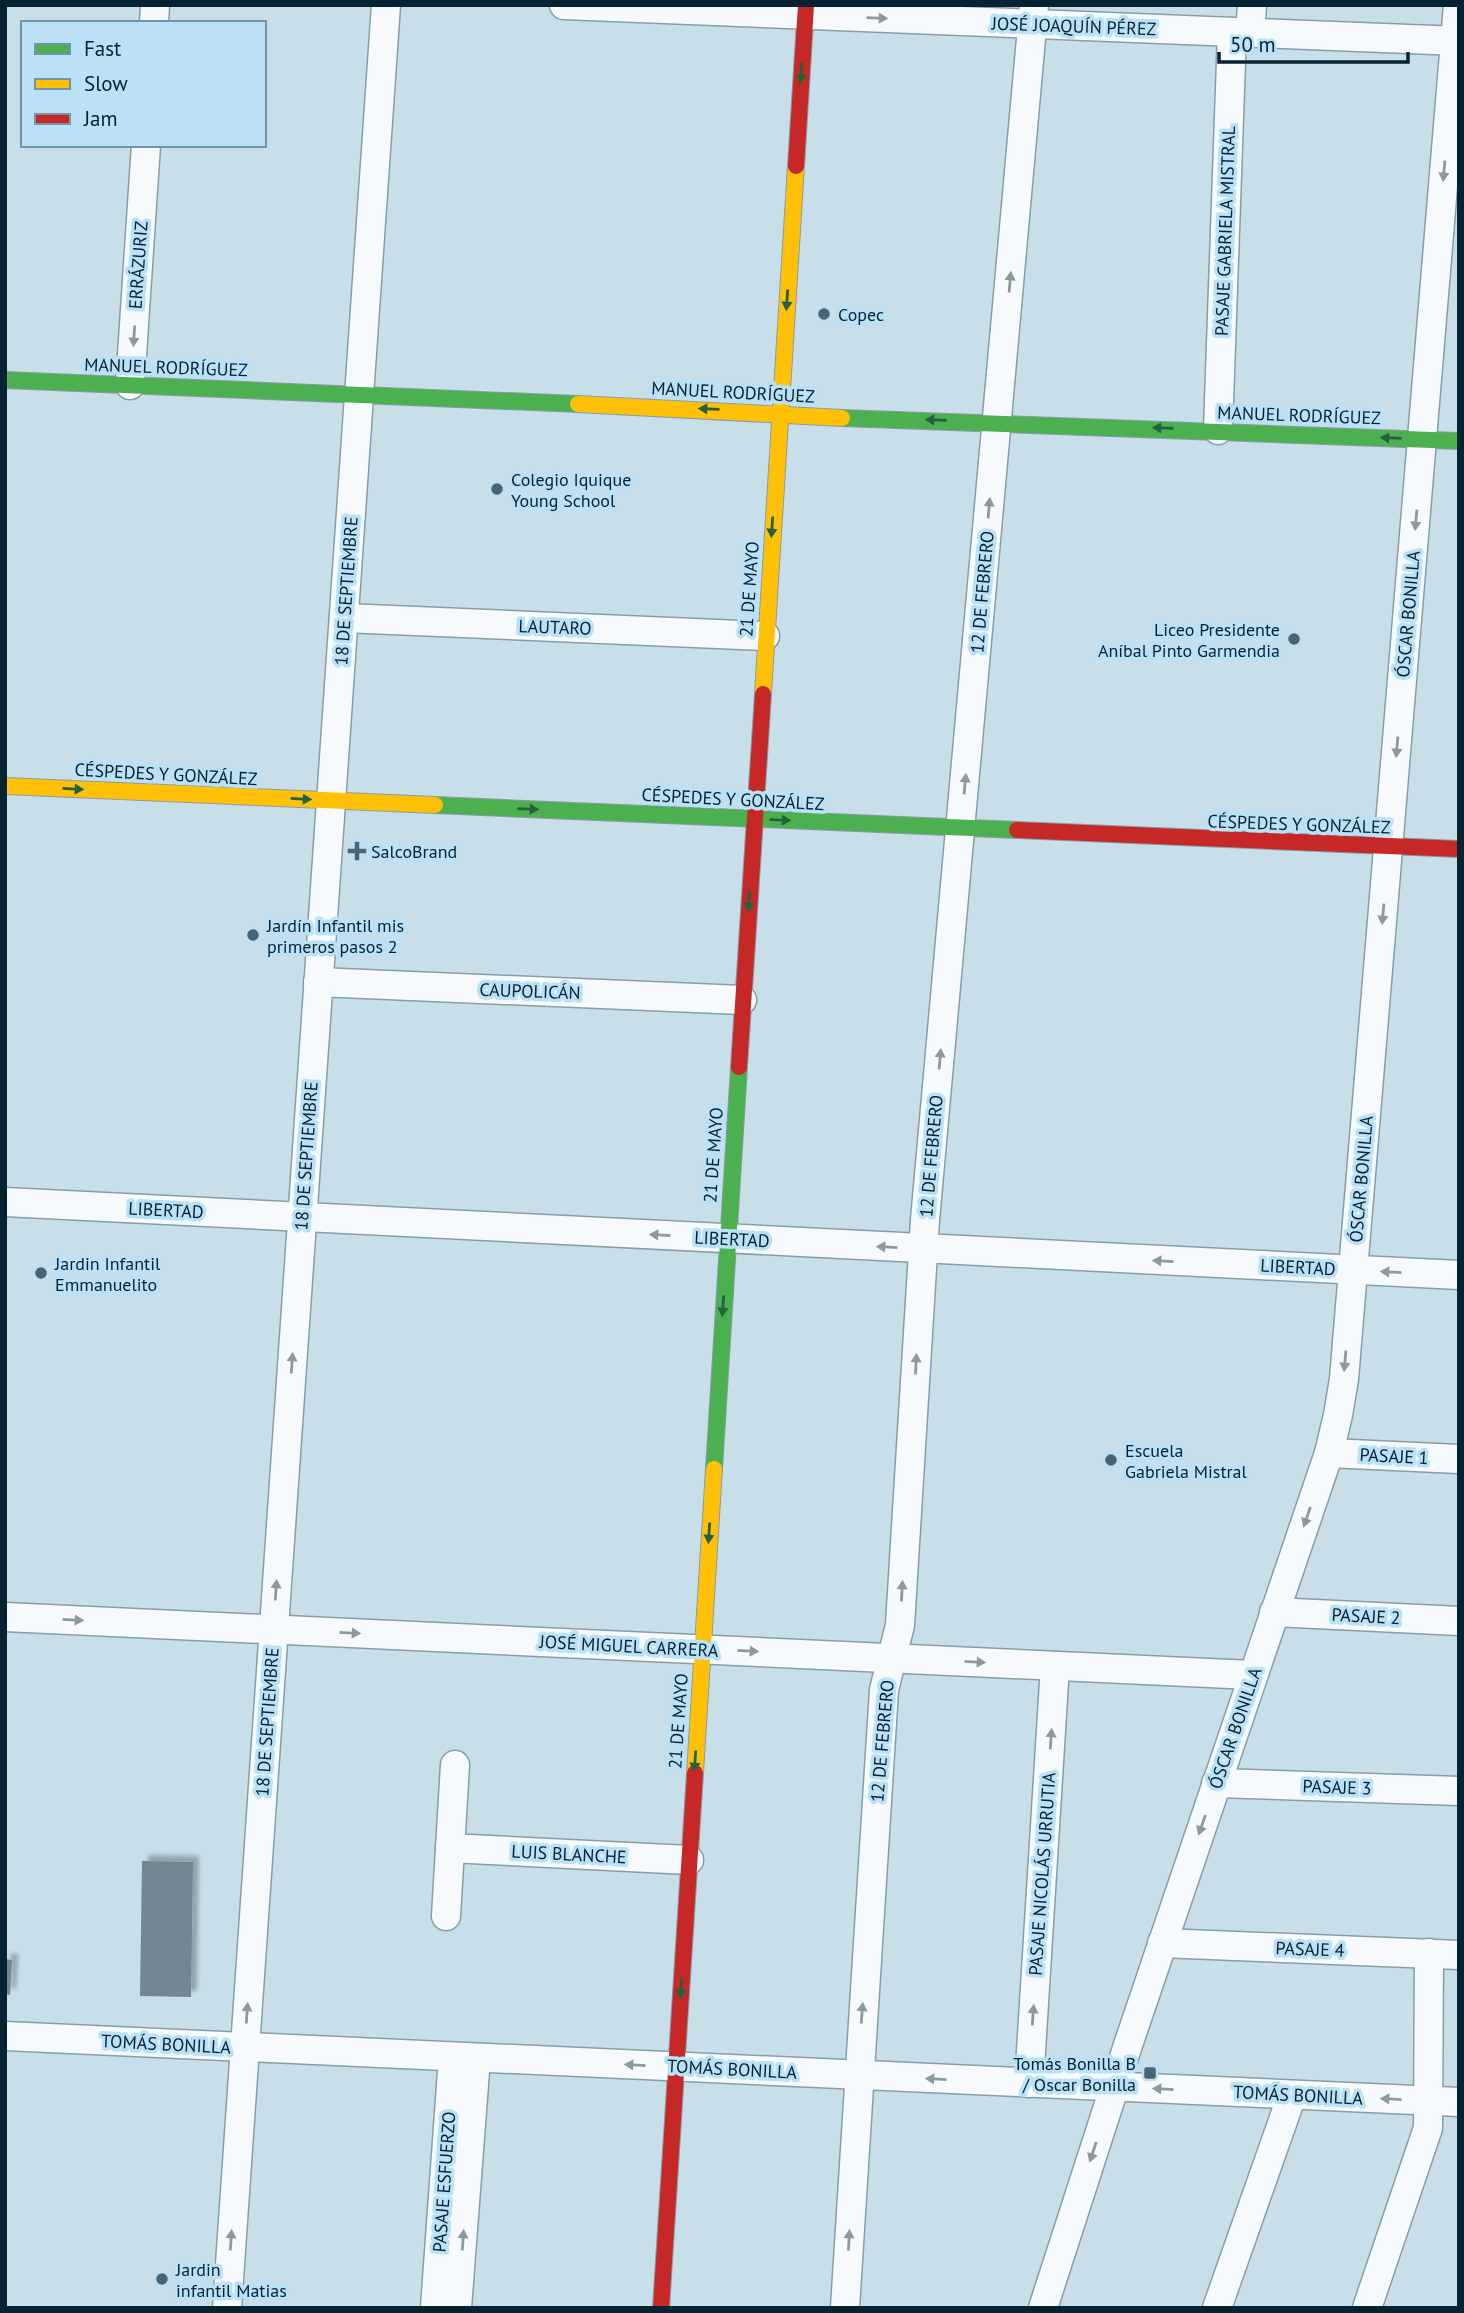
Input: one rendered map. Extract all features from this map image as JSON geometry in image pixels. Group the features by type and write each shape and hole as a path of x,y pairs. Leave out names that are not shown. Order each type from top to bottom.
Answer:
{"street":[{"name":"18 DE SEPTIEMBRE","path":"227,2308 386,5"},
{"name":"JOSÉ JOAQUÍN PÉREZ","path":"564,5 1034,15 1241,33 1457,41"},
{"name":"PASAJE GABRIELA MISTRAL","path":"1218,430 1241,33 1252,5"},
{"name":"ÓSCAR BONILLA","path":"1043,2308 1162,1942 1329,1453 1338,1415 1390,846 1458,5"},
{"name":"21 DE MAYO","path":"661,2308 805,10"},
{"name":"12 DE FEBRERO","path":"845,2308 883,1701 900,1625 923,1249 1034,15"},
{"name":"ERRÁZURIZ","path":"130,385 146,147"},
{"name":"MANUEL RODRÍGUEZ","path":"5,380 780,412 802,416 1459,441"},
{"name":"LAUTARO","path":"344,618 765,636"},
{"name":"CÉSPEDES Y GONZÁLEZ","path":"5,786 1459,849"},
{"name":"CAUPOLICÁN","path":"318,982 742,1000"},
{"name":"LIBERTAD","path":"5,1202 1459,1275"},
{"name":"PASAJE 1","path":"1329,1453 1459,1459"},
{"name":"PASAJE 2","path":"1274,1612 1459,1621"},
{"name":"JOSÉ MIGUEL CARRERA","path":"5,1617 1252,1675"},
{"name":"PASAJE NICOLÁS URRUTIA","path":"1029,2083 1055,1666"},
{"path":"446,1916 455,1765"},
{"name":"PASAJE 3","path":"1216,1783 1459,1791"},
{"name":"LUIS BLANCHE","path":"450,1848 689,1860"},
{"name":"PASAJE 4","path":"1162,1942 1459,1955"},
{"path":"1367,2308 1429,2121 1429,1954"},
{"name":"TOMÁS BONILLA","path":"5,2036 1459,2102"},
{"name":"PASAJE ESFUERZO","path":"435,2308 465,2057"},
{"name":"PASAJE ESFUERZO","path":"457,2308 465,2057"},
{"path":"1217,2308 1292,2095"}],"building":[{"path":"142,1861 193,1862 191,1997 140,1996"},
{"path":"5,1959 12,1960 10,1995 5,1994"}],"traffic: fast":[{"path":"5,380 578,404"},
{"path":"842,418 1459,441"},
{"path":"435,805 1017,830"},
{"path":"714,1469 739,1067"}],"traffic: slow":[{"path":"763,694 796,166"},
{"path":"578,404 842,418"},
{"path":"5,786 435,805"},
{"path":"695,1773 714,1469"}],"traffic: jam":[{"path":"796,166 806,5"},
{"path":"739,1067 763,694"},
{"path":"1017,830 1459,849"},
{"path":"661,2308 695,1773"}],"place":[{"name":"Copec","path":"824,314"},
{"name":"Colegio Iquique Young School","path":"497,489"},
{"name":"Liceo Presidente Aníbal Pinto Garmendia","path":"1294,639"},
{"name":"SalcoBrand","path":"357,851"},
{"name":"Jardín Infantil mis primeros pasos 2","path":"253,935"},
{"name":"Jardin Infantil Emmanuelito","path":"41,1273"},
{"name":"Escuela Gabriela Mistral","path":"1111,1460"},
{"name":"Tomás Bonilla B / Oscar Bonilla","path":"1150,2073"},
{"name":"Jardin infantil Matias","path":"162,2279"}]}
